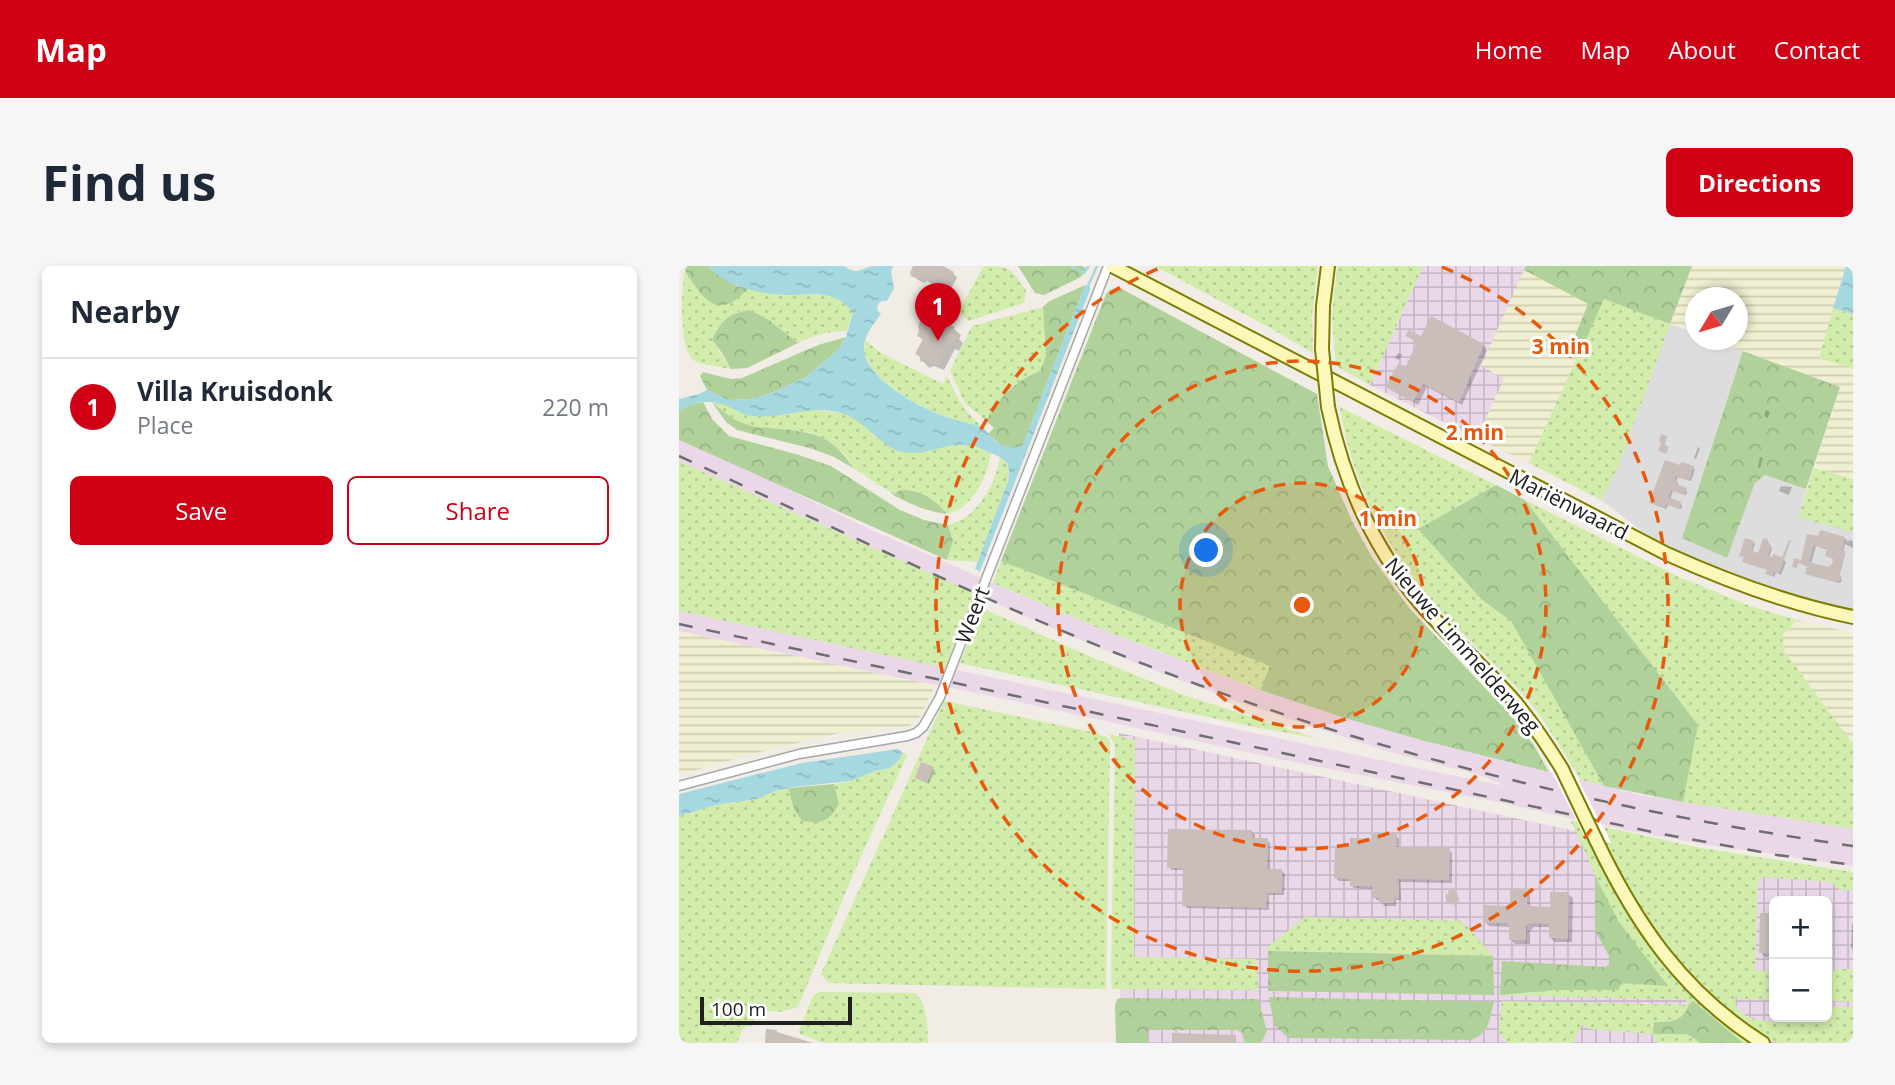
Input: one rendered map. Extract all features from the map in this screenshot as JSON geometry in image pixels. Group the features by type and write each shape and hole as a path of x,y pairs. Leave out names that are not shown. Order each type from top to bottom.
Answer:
{"street":[{"name":"Mariënwaard","path":"1110,266 1667,554 1745,586 1853,617"},
{"name":"Weert","path":"679,786 799,754 899,739 916,733 923,727 940,697 1110,266"},
{"name":"Nieuwe Limmelderweg","path":"1328,266 1323,306 1322,349 1328,407 1337,449 1364,517 1405,584 1429,613 1515,702 1538,732 1562,769 1633,911 1671,964 1723,1014 1763,1043"}],"shaded area":[{"path":"1423,266 1526,266 1482,366 1505,378 1477,439 1370,385"},
{"path":"1670,324 1685,329 1685,350 1743,351 1682,538 1727,558 1755,483 1765,475 1806,489 1800,512 1853,528 1853,615 1805,606 1716,570 1656,542 1601,500"},
{"path":"679,440 872,530 1016,593 1253,688 1421,740 1640,795 1853,829 1853,866 1620,829 679,631 679,611 1502,784 1476,774 1390,752 1238,702 1143,666 1024,616 679,461"},
{"path":"1119,733 1742,867 1853,876 1853,1043 1121,1043"}],"green space":[{"path":"687,266 709,266 737,286 748,288 728,304 712,303 691,280 685,270"},
{"path":"984,266 1005,268 1013,273 1026,290 1024,303 969,321 958,312"},
{"path":"1018,266 1086,268 1081,277 1044,295 1035,293"},
{"path":"1155,266 1318,266 1312,316 1313,353 1272,329"},
{"path":"1337,266 1423,266 1370,385 1336,366 1332,315"},
{"path":"1526,266 1692,266 1670,324 1604,299 1580,353 1570,348 1588,304 1524,270"},
{"path":"1692,266 1846,266 1819,357 1853,369 1853,479 1814,468 1840,387 1739,350 1748,350 1748,287 1685,287 1685,329 1670,324"},
{"path":"685,270 702,295 717,305 743,294 748,288 781,295 820,294 837,299 853,312 847,331 822,334 798,343 769,320 750,310 736,312 712,340 731,369 706,365 693,360 685,343 682,303"},
{"path":"1524,270 1588,304 1570,348 1580,353 1529,463 1477,439 1504,378 1481,366"},
{"path":"1085,285 1022,447 1003,446 988,434 994,428 986,421 1008,391 1040,371 1046,356 1043,307 1048,302"},
{"path":"1118,287 1317,394 1328,466 1352,521 1372,557 1410,609 1511,715 1533,744 1549,772 1421,740 1260,690 1270,666 1001,561 1106,294"},
{"path":"1604,299 1670,324 1617,470 1601,500 1529,463"},
{"path":"1043,307 1046,357 1040,371 1023,379 1008,391 986,421 965,403 950,371 972,326"},
{"path":"1833,308 1853,314 1853,369 1819,358"},
{"path":"750,310 769,320 798,343 747,368 731,369 712,340 726,319 736,313"},
{"path":"846,337 839,349 806,377 751,399 728,400 707,390 700,376 703,372 731,379 742,378 818,345"},
{"path":"866,341 881,353 943,384 947,376 962,405 984,428 934,412 899,393 872,368 864,351"},
{"path":"1743,351 1840,387 1806,489 1765,475 1755,483 1727,558 1682,538"},
{"path":"703,402 712,419 729,436 831,466 900,510 924,520 948,525 953,541 947,560 679,440 679,412 688,405"},
{"path":"712,402 728,405 747,415 769,416 808,409 843,413 862,422 888,445 916,453 952,445 968,445 991,453 977,490 964,505 947,514 936,503 915,491 893,494 853,468 844,453 812,433 746,425"},
{"path":"712,402 731,417 746,424 818,436 836,447 853,468 813,449 737,430 726,422"},
{"path":"1340,407 1496,485 1418,529 1481,599 1511,620 1604,786 1581,780 1544,721 1526,698 1441,612 1397,555 1371,508 1361,483 1345,433"},
{"path":"1000,457 1009,471 1008,481 978,562 947,560 953,541 948,525 968,516 976,508 994,478"},
{"path":"679,461 971,592 973,599 945,668 679,611"},
{"path":"1814,468 1853,479 1853,532 1798,517"},
{"path":"1496,485 1525,500 1698,725 1683,802 1604,786 1511,621 1481,599 1418,529"},
{"path":"900,490 914,491 926,496 947,514 926,509 893,495"},
{"path":"1525,500 1677,576 1750,606 1797,620 1782,636 1784,651 1853,744 1853,829 1683,802 1698,725"},
{"path":"1001,561 1270,666 1260,690 1098,628 993,583"},
{"path":"982,608 1181,694 1316,738 960,663"},
{"path":"1797,620 1853,633 1853,744 1784,651 1782,637"},
{"path":"679,631 935,685 921,715 909,726 840,733 679,775"},
{"path":"944,701 1092,732 1108,738 1106,988 828,983 821,974"},
{"path":"1109,734 1135,740 1134,957 1256,959 1258,990 1112,989 1115,746"},
{"path":"903,753 907,755 798,1007 779,1012 763,1010 756,1013 752,1026 743,1028 737,1043 679,1043 679,816 716,805 757,799 788,788 794,809 839,804 834,784 890,768"},
{"path":"834,784 839,804 832,815 820,822 802,821 794,809 788,788"},
{"path":"1578,821 1614,893 1652,950 1690,993 1749,1043 1735,1038 1693,1001 1677,1019 1654,1022 1653,1034 1687,1034 1701,1043 1658,1043 1652,1034 1588,1029 1583,1024 1572,1043 1508,1043 1499,1033 1502,1001 1687,1005 1686,1000 1500,995 1556,990 1618,990 1620,983 1667,985 1629,937 1611,908 1571,822"},
{"path":"1604,827 1696,847 1853,872 1853,890 1839,890 1832,882 1761,877 1758,884 1755,971 1769,971 1769,1000 1739,999 1736,996 1736,1005 1740,1012 1769,1022 1832,1022 1832,1007 1853,1007 1853,1043 1777,1043 1749,1026 1712,995 1677,959 1647,920 1629,892 1604,839 1608,836"},
{"path":"1595,876 1619,922 1668,986 1620,983 1619,990 1556,990 1500,995 1502,961 1605,967 1610,964 1609,956 1595,931"},
{"path":"1305,917 1462,921 1493,956 1268,951 1268,947"},
{"path":"1268,951 1493,956 1494,995 1268,991"},
{"path":"1853,969 1853,1002 1832,1001 1832,971"},
{"path":"819,992 916,993 925,1010 928,1043 824,1043 800,1034 813,996"},
{"path":"1269,997 1494,1002 1485,1030 1471,1040 1289,1038 1274,1025"},
{"path":"1117,999 1258,999 1267,1031 1261,1043 1245,1043 1242,1033 1237,1030 1148,1030 1148,1043 1116,1043 1115,1005"},
{"path":"1693,1001 1743,1043 1701,1043 1687,1034 1653,1034 1654,1022 1677,1019"}],"water":[{"path":"709,266 844,266 856,271 873,266 893,266 891,272 894,288 887,301 878,304 877,310 881,314 865,342 865,357 870,366 887,384 919,405 984,428 996,441 1011,447 1022,446 1085,285 1090,286 980,571 975,569 1008,481 1008,466 996,455 966,445 918,453 902,452 888,446 852,418 831,411 760,416 743,414 720,403 708,402 692,404 679,412 679,399 707,390 728,400 751,399 806,377 839,349 846,337 853,313 838,299 830,296 783,295 742,287 715,273"},
{"path":"1846,266 1853,266 1853,314 1833,308"},
{"path":"898,749 903,753 890,768 851,781 793,787 757,799 716,805 679,816 679,794 802,763"}],"pier":[{"path":"1549,767 1574,771 1611,843 1585,837"}],"building":[{"path":"913,266 943,266 954,272 941,291 922,278 911,276"},
{"path":"927,314 955,327 953,332 957,335 951,346 947,343 937,365 926,360 920,361 920,356 915,354 923,339 917,336 918,327"},
{"path":"1431,316 1484,344 1458,402 1423,384 1413,402 1385,387 1398,364 1406,366 1416,345 1414,340 1405,336 1409,330 1421,336"},
{"path":"1661,434 1667,436 1665,445 1669,447 1666,454 1658,451"},
{"path":"1665,460 1694,466 1689,481 1676,476 1676,484 1687,488 1684,495 1671,490 1668,497 1681,502 1679,509 1666,504 1665,508 1649,503"},
{"path":"1820,530 1845,537 1842,550 1845,551 1839,574 1842,577 1838,583 1805,574 1807,566 1798,563 1797,568 1792,567 1794,558 1801,560 1807,534 1818,536","holes":["1814,545 1827,549 1825,556 1833,559 1832,565 1829,567 1809,562"]},
{"path":"1745,538 1754,541 1751,550 1758,553 1763,538 1768,539 1767,543 1771,545 1768,556 1772,557 1773,554 1782,557 1791,540 1779,574 1765,574 1767,570 1742,562 1744,557 1739,556"},
{"path":"921,762 934,767 927,783 915,778"},
{"path":"1168,829 1252,830 1252,838 1268,838 1267,869 1282,869 1282,893 1267,893 1266,908 1182,906 1183,868 1167,868"},
{"path":"1373,833 1397,834 1396,847 1450,848 1449,880 1397,879 1399,898 1394,898 1394,903 1379,903 1379,898 1372,898 1372,886 1350,886 1350,879 1334,878 1335,846 1350,846 1350,838 1373,839"},
{"path":"1449,889 1456,889 1459,900 1456,905 1446,903"},
{"path":"1510,889 1527,889 1527,903 1530,906 1550,907 1550,892 1569,892 1568,939 1549,938 1549,924 1529,923 1526,926 1526,940 1509,940 1509,926 1506,923 1483,923 1483,905 1506,906 1510,903"},
{"path":"1760,913 1769,913 1769,953 1759,953"},
{"path":"766,1029 777,1030 813,1043 765,1043"},
{"path":"1172,1033 1236,1035 1236,1043 1172,1043"}],"waterway":[{"path":"1071,266 1084,273 1089,266"},
{"path":"1087,288 1097,266"}],"railway":[{"path":"679,456 1067,633 1279,713 1359,738 1522,782 1687,818 1853,846"},
{"path":"679,624 1657,833 1777,855 1853,865"}],"place":[{"name":"Villa Kruisdonk","path":"938,341"}]}
